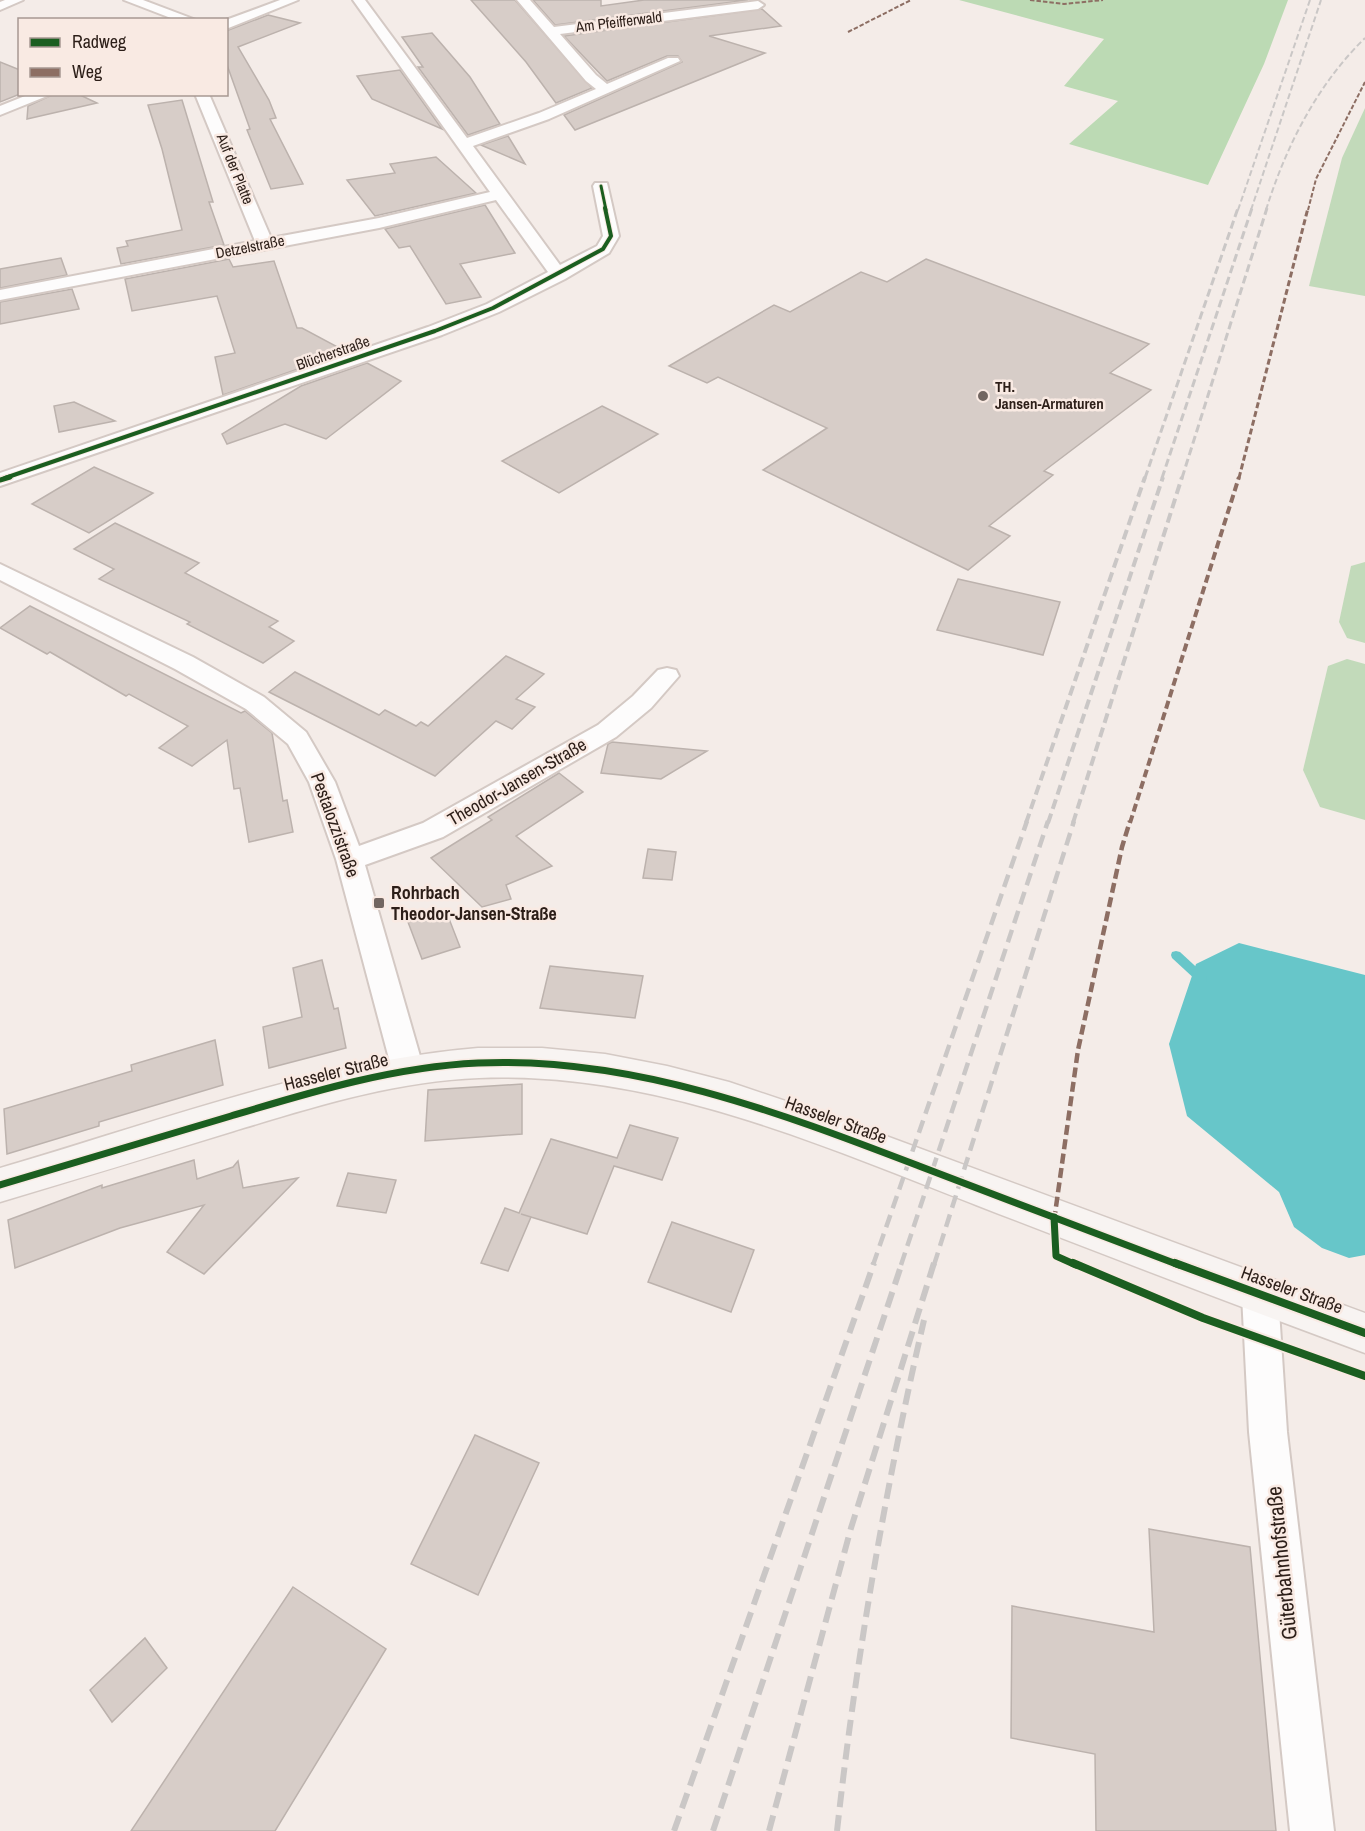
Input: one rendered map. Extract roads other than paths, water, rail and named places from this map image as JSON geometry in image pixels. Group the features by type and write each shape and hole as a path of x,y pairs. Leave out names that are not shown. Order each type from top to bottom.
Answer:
{"street":[{"path":"0,6 17,0"},
{"path":"130,0 184,18"},
{"path":"228,24 292,0"},
{"path":"358,0 560,275"},
{"name":"Am Pfeifferwald","path":"523,0 591,78 605,89"},
{"name":"Am Pfeifferwald","path":"552,31 759,5"},
{"path":"465,144 544,116 673,61"},
{"path":"0,111 40,96"},
{"name":"Auf der Platte","path":"203,96 266,244"},
{"name":"Blücherstraße","path":"0,480 435,331 493,308 560,275 603,249 611,236 601,186"},
{"name":"Detzelstraße","path":"0,295 388,221 500,194"},
{"name":"Pestalozzistraße","path":"0,571 184,663 255,703 297,738 322,782 350,859 408,1070"},
{"name":"Theodor-Jansen-Straße","path":"350,859 393,846 433,830 607,731 642,702 668,676"},
{"name":"Hasseler Straße","path":"0,1185 337,1085 408,1070 479,1063 543,1063 610,1070 689,1088 802,1123 1365,1333"},
{"name":"Güterbahnhofstraße","path":"1260,1294 1268,1432 1312,1831"}],"water":[{"path":"1239,943 1365,975 1365,1255 1349,1258 1322,1248 1294,1227 1279,1192 1187,1116 1169,1044 1196,964"}],"waterway":[{"path":"1176,955 1202,979"}],"railway":[{"path":"1238,210 1310,0"},
{"path":"1251,210 1321,0"},
{"path":"1266,210 1283,163 1305,118 1332,76 1365,38"},
{"path":"1145,478 1238,208"},
{"path":"1162,478 1252,208"},
{"path":"1182,478 1267,208"},
{"path":"1026,823 1145,477"},
{"path":"1048,823 1163,477"},
{"path":"1073,823 1182,477"},
{"path":"873,1265 1027,821"},
{"path":"901,1265 1048,821"},
{"path":"934,1265 1074,821"},
{"path":"674,1831 874,1263"},
{"path":"713,1831 902,1263"},
{"path":"769,1831 851,1528 934,1263"},
{"path":"837,1831 853,1702 873,1574 924,1320"}],"place":[{"name":"TH. Jansen-Armaturen","path":"983,396"},
{"name":"Rohrbach Theodor-Jansen-Straße","path":"379,903"}]}
